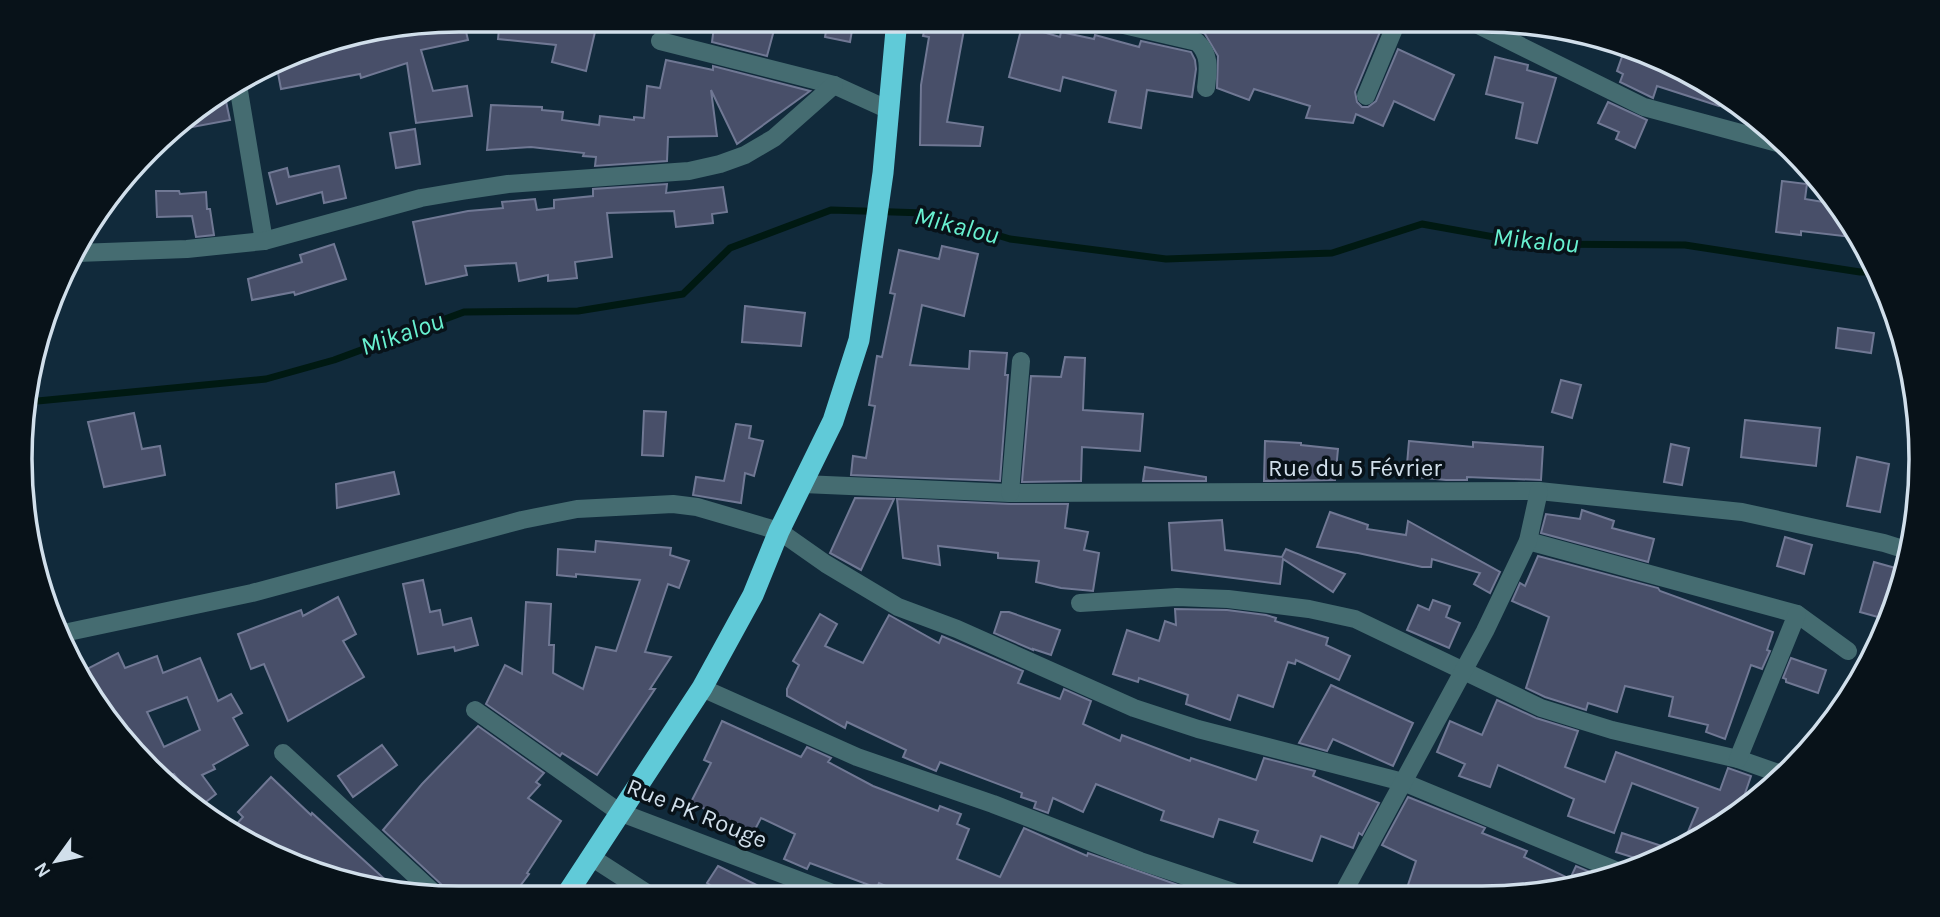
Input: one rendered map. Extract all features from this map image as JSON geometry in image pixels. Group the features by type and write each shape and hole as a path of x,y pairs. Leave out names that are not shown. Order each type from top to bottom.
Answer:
{"highway":[{"path":"572,886 702,688 753,594 779,531 833,421 859,340 883,173 896,31"}],"street":[{"path":"1150,31 1197,42 1205,50 1208,62 1206,88"},
{"path":"1366,96 1393,31"},
{"path":"1491,31 1644,107 1766,140"},
{"path":"660,41 834,85 889,110"},
{"path":"87,248 187,249 264,242 421,198 462,191 508,184 689,171 745,155 775,138 834,85"},
{"path":"239,92 264,242"},
{"path":"1010,493 1021,361"},
{"name":"Rue du 5 Février","path":"803,484 1010,493 1539,491 1742,512 1899,548"},
{"path":"1347,886 1466,671 1528,541 1539,491"},
{"path":"69,633 252,593 522,520 577,509 673,504 719,512 779,531 826,564 898,607 957,629 1134,708 1198,729 1403,782 1607,867"},
{"path":"1528,541 1797,614 1848,651"},
{"path":"1080,603 1177,597 1228,599 1309,609 1355,619 1541,708 1612,730 1738,759 1772,771"},
{"path":"1738,759 1797,614"},
{"path":"702,688 856,757 1215,886"},
{"name":"Rue PK Rouge","path":"475,710 620,812 814,886"},
{"path":"283,753 424,884"},
{"path":"591,857 636,886"}],"building":[{"path":"466,31 468,40 421,50 433,91 467,86 472,116 416,123 407,63 361,78 360,74 281,89 278,72 321,54 375,40 431,32"},
{"path":"499,31 595,31 586,71 552,62 556,45 498,39"},
{"path":"713,31 774,31 767,56 712,42"},
{"path":"826,31 852,31 850,42 825,37"},
{"path":"924,31 964,31 947,122 983,127 980,146 920,145 921,85 929,37 923,36"},
{"path":"1021,31 1039,31 1060,37 1061,32 1094,39 1095,35 1139,47 1141,41 1191,52 1196,69 1192,97 1147,90 1141,128 1109,122 1116,91 1063,77 1060,91 1009,77"},
{"path":"1200,31 1380,31 1355,92 1357,102 1362,107 1368,107 1376,101 1398,49 1454,75 1434,120 1394,101 1383,126 1356,114 1353,123 1306,118 1310,106 1254,89 1249,100 1217,88 1218,56 1205,34"},
{"path":"1622,55 1670,76 1720,104 1719,106 1657,86 1653,98 1620,82 1623,74 1617,71"},
{"path":"1495,57 1528,65 1527,70 1556,78 1537,143 1516,138 1523,103 1486,94"},
{"path":"666,60 713,70 713,66 810,91 737,144 711,90 717,136 668,137 667,161 595,166 596,157 583,156 584,153 531,147 487,150 491,105 542,107 542,110 563,112 562,120 599,125 600,116 634,120 634,117 644,118 647,86 660,88"},
{"path":"226,100 230,120 189,128"},
{"path":"1608,102 1647,120 1635,148 1616,139 1619,132 1598,123"},
{"path":"415,129 420,164 396,168 390,133"},
{"path":"339,166 346,198 324,203 322,192 277,204 269,173 287,168 289,177"},
{"path":"1782,181 1807,184 1805,199 1822,202 1846,236 1801,231 1801,235 1776,232"},
{"path":"667,184 666,193 723,187 727,212 712,214 713,223 676,227 674,211 607,213 612,257 575,262 577,278 548,281 548,275 519,281 516,263 465,266 467,275 426,284 413,222 468,211 503,208 502,202 535,199 537,210 554,208 554,200 593,196 593,189"},
{"path":"156,191 179,191 180,194 206,192 207,209 210,209 214,235 196,237 192,216 157,217"},
{"path":"334,244 346,279 295,295 294,292 252,300 248,279 302,262 300,255"},
{"path":"942,246 978,254 964,316 922,305 910,365 969,369 970,351 1007,353 1005,375 1008,375 1000,481 851,475 853,456 866,458 875,406 869,405 877,356 882,357 895,294 890,293 899,250 939,259"},
{"path":"745,306 805,313 801,346 742,342"},
{"path":"1838,328 1874,333 1871,353 1836,348"},
{"path":"1065,357 1085,358 1083,410 1143,414 1140,451 1082,447 1081,481 1022,482 1031,376 1061,377"},
{"path":"1561,380 1581,385 1572,418 1552,412"},
{"path":"644,411 666,412 663,456 642,455"},
{"path":"134,413 142,449 160,446 165,475 104,487 88,422"},
{"path":"1745,420 1820,428 1816,466 1741,457"},
{"path":"736,424 751,426 749,438 763,441 754,476 745,473 741,503 693,495 696,477 724,481"},
{"path":"1265,441 1338,449 1335,480 1264,481"},
{"path":"1409,441 1473,447 1473,442 1543,447 1541,480 1467,477 1467,480 1446,480 1406,476"},
{"path":"1671,444 1689,448 1682,485 1664,482"},
{"path":"1857,457 1889,464 1880,512 1847,506"},
{"path":"1145,467 1206,477 1206,481 1143,481"},
{"path":"394,472 399,494 337,508 336,484"},
{"path":"855,498 894,499 861,570 830,553"},
{"path":"897,499 1068,504 1065,528 1088,532 1084,550 1099,553 1093,591 1036,582 1039,561 998,558 998,553 938,546 940,565 903,558"},
{"path":"1582,510 1614,521 1612,528 1654,539 1648,562 1541,533 1546,514 1580,519"},
{"path":"1330,512 1368,525 1367,529 1406,535 1408,521 1500,572 1490,593 1474,584 1480,573 1432,559 1431,567 1422,567 1317,547"},
{"path":"1222,520 1225,550 1282,557 1286,549 1345,574 1333,592 1283,559 1280,584 1172,570 1169,523"},
{"path":"1785,537 1812,545 1804,574 1777,566"},
{"path":"596,541 671,548 670,555 689,561 679,588 668,584 645,652 671,657 650,689 655,689 597,775 562,753 560,756 486,704 505,665 522,674 526,602 551,604 549,645 554,645 553,673 583,689 596,647 616,651 640,580 576,574 576,577 557,575 558,549 595,552"},
{"path":"1538,556 1658,588 1773,632 1767,650 1770,651 1762,669 1751,665 1725,739 1706,732 1708,725 1669,716 1673,697 1625,686 1617,712 1588,703 1586,710 1526,688 1549,617 1512,601 1520,583 1525,586"},
{"path":"1874,562 1894,568 1878,617 1860,612"},
{"path":"423,580 430,612 440,610 443,625 471,618 478,645 455,651 454,647 418,654 403,584"},
{"path":"338,597 356,634 343,641 364,677 288,721 264,664 251,669 238,634 301,610 303,616"},
{"path":"1433,600 1450,606 1446,617 1460,623 1449,648 1407,630 1418,605 1429,610"},
{"path":"1175,609 1227,610 1266,615 1276,618 1275,621 1328,638 1326,645 1350,656 1339,680 1296,660 1295,664 1288,662 1273,707 1238,695 1230,720 1186,704 1188,695 1139,678 1138,682 1113,674 1127,630 1159,641 1165,621 1176,625"},
{"path":"1001,612 1009,612 1060,630 1051,655 994,633"},
{"path":"820,614 837,624 825,646 863,663 889,615 939,643 942,636 1023,671 1018,683 1060,699 1064,689 1091,701 1083,724 1120,741 1122,735 1190,761 1191,758 1256,780 1264,758 1315,771 1313,776 1379,803 1362,835 1359,833 1353,848 1321,836 1312,861 1254,842 1258,831 1219,819 1213,837 1161,820 1164,811 1096,784 1083,812 1053,798 1048,813 1034,808 1036,802 1021,797 1022,793 940,762 936,771 903,757 906,750 847,722 845,728 787,696 787,689 799,665 793,661"},
{"path":"118,653 125,668 157,656 163,673 200,658 218,701 231,694 242,713 233,718 248,745 213,765 215,769 202,775 216,794 206,802 181,783 137,740 103,696 87,669","holes":["187,697 200,730 164,747 147,712"]},
{"path":"1791,658 1826,670 1818,693 1786,682 1783,678"},
{"path":"1331,685 1413,723 1393,766 1333,739 1327,751 1299,743"},
{"path":"1497,700 1536,718 1578,731 1565,767 1605,782 1616,752 1720,790 1728,768 1751,776 1745,794 1719,814 1688,832 1698,808 1632,783 1614,833 1568,816 1574,799 1498,765 1490,787 1459,776 1465,764 1437,752 1450,721 1482,735"},
{"path":"722,721 801,757 807,747 831,758 828,762 873,786 938,811 940,806 961,814 957,824 969,829 957,859 1000,877 1024,828 1087,856 1088,853 1181,886 886,886 879,883 878,886 872,886 810,863 807,869 784,859 795,834 761,818 749,841 723,827 727,820 691,802 711,763 704,760"},
{"path":"478,726 544,773 536,782 540,785 528,798 561,821 520,886 442,885 383,830 422,784"},
{"path":"382,745 397,765 353,797 338,776"},
{"path":"271,777 384,879 348,871 295,853 237,823 243,817 238,812"},
{"path":"1408,797 1485,828 1482,833 1527,851 1524,857 1566,877 1509,885 1408,886 1416,861 1382,845"},
{"path":"1622,833 1660,846 1633,857 1616,852"},
{"path":"718,866 759,886 712,886 707,883"},
{"path":"1576,866 1589,872 1572,876"}],"waterway":[{"name":"Mikalou","path":"35,401 266,379 334,360 464,312 578,311 683,294 730,248 831,210 925,213 1010,239 1166,259 1332,253 1422,224 1533,244 1685,245 1865,272"}]}
